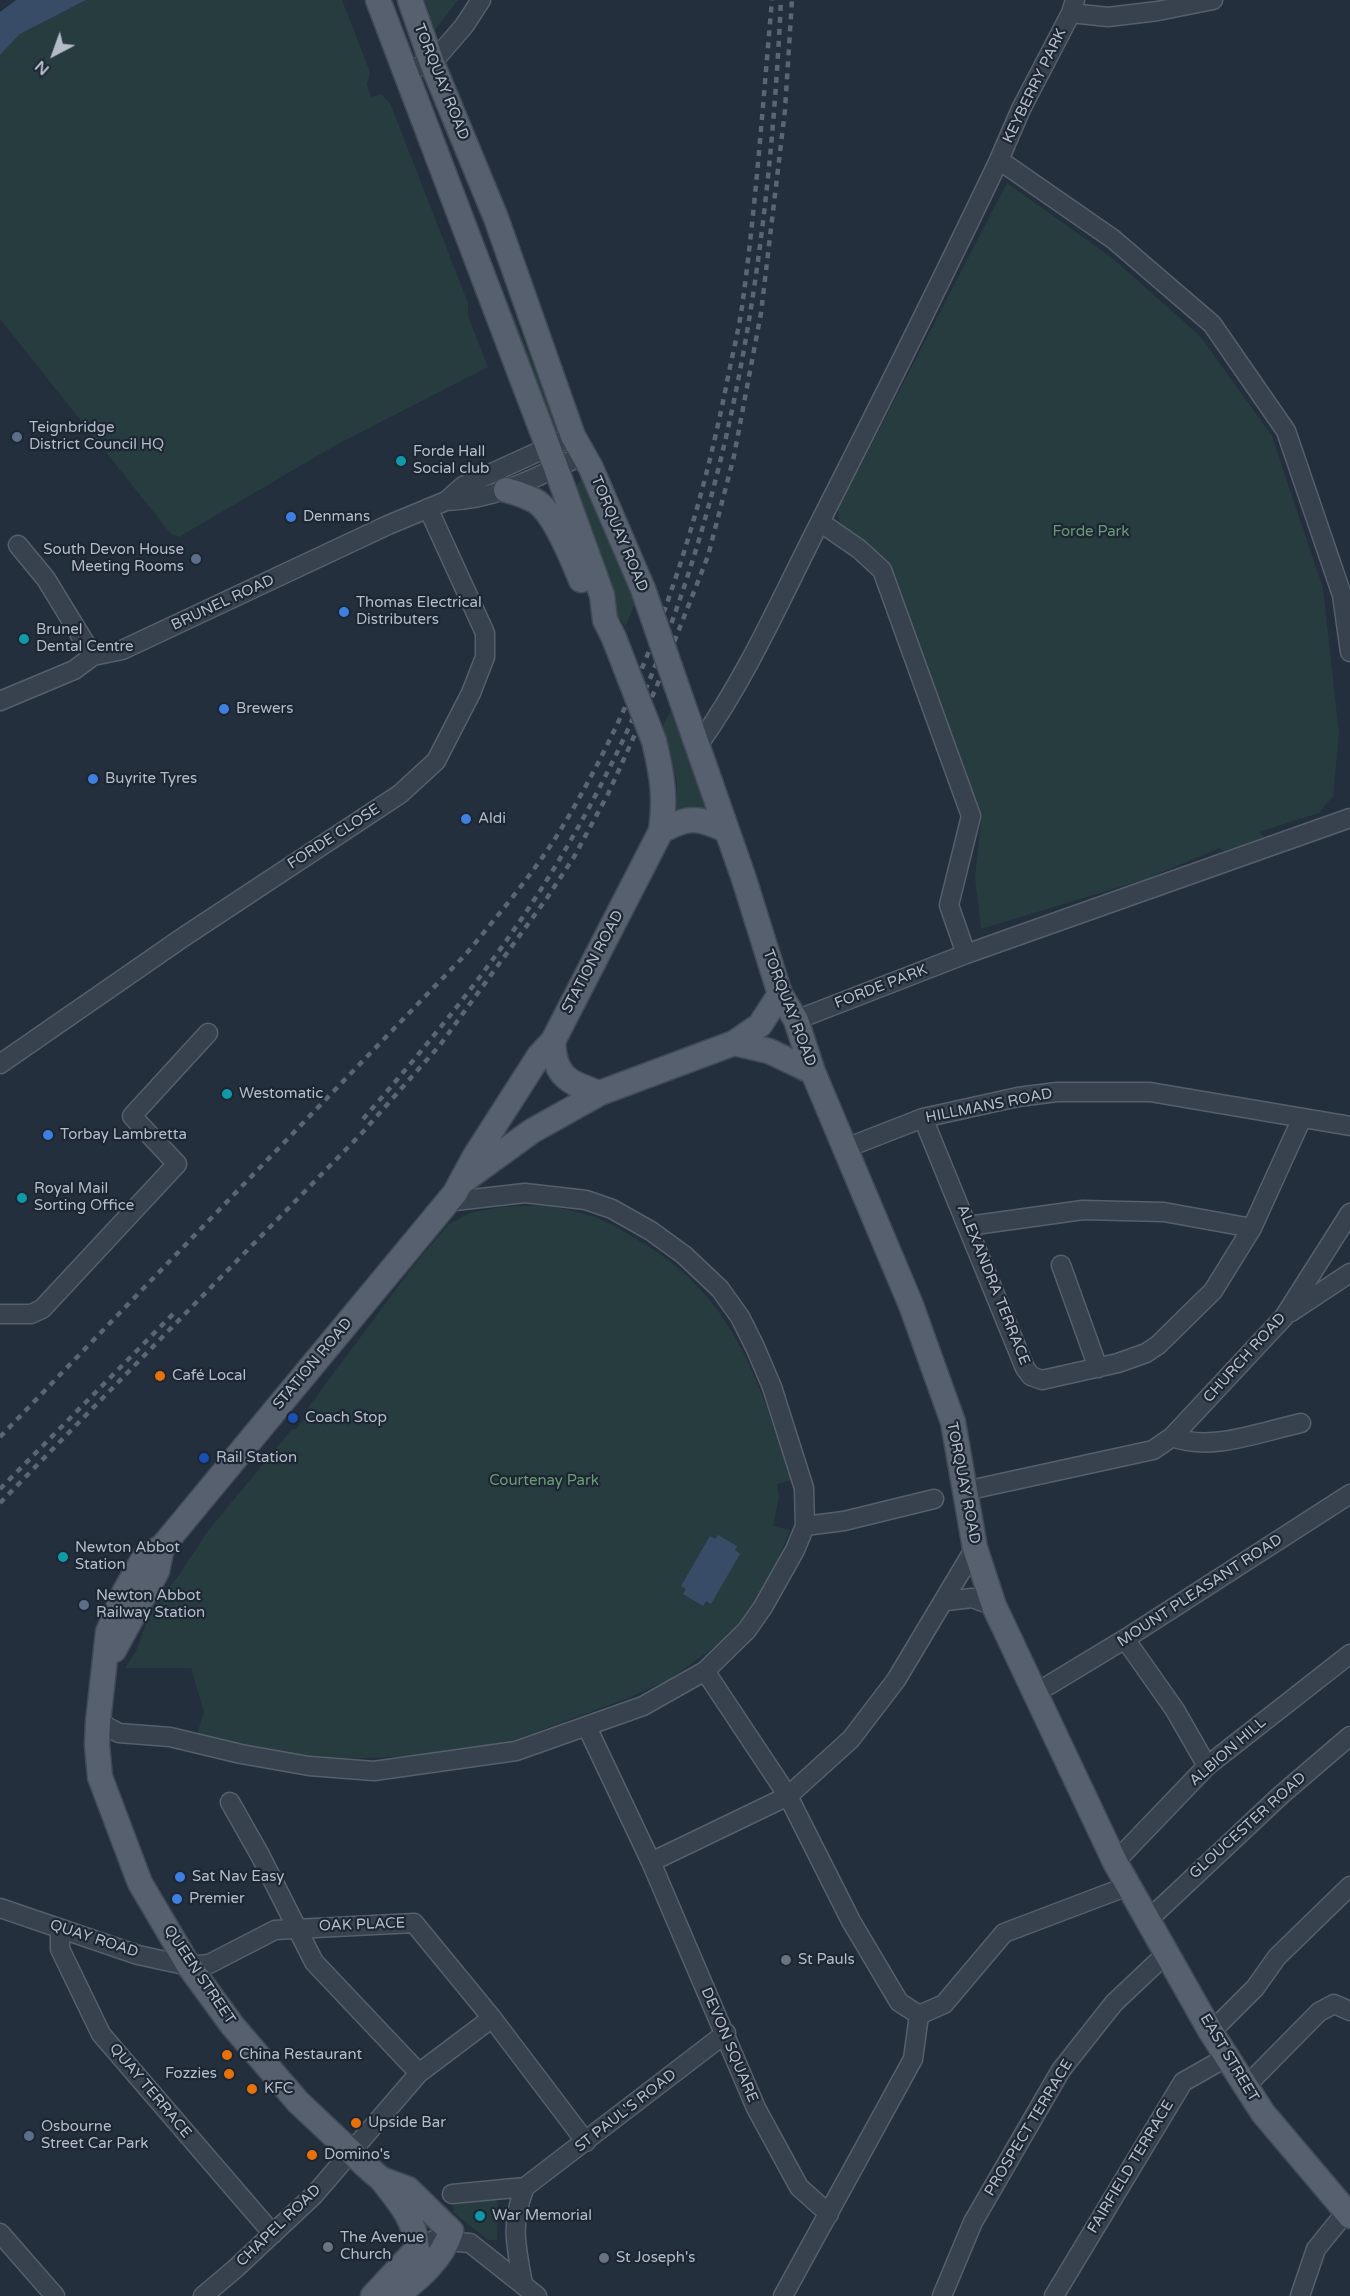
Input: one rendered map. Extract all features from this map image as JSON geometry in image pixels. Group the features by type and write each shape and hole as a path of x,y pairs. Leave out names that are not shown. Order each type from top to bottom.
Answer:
{"main road":[{"name":"TORQUAY ROAD","path":"378,0 551,458 602,595 610,629 654,741 662,775 665,804 661,831"},
{"name":"TORQUAY ROAD","path":"410,0 432,63 496,218 578,446 643,590 699,744 780,994 796,1020 813,1072 911,1305 953,1422 975,1548 994,1606 1128,1886"},
{"path":"506,490 539,503 547,513 567,548 587,595 610,629"},
{"path":"661,831 681,820 702,820 726,831"},
{"name":"STATION ROAD","path":"98,1722 108,1658 108,1632 124,1593 145,1556 162,1547 463,1180 475,1155 539,1056 553,1041 661,831"},
{"name":"STATION ROAD","path":"463,1180 532,1131 600,1093 734,1043 760,1025 780,994"},
{"path":"553,1041 554,1061 561,1073 578,1086 600,1093"},
{"name":"TORQUAY ROAD","path":"734,1043 769,1051 813,1072"},
{"name":"QUEEN STREET","path":"98,1722 97,1745 100,1777 141,1883 189,1966 232,2025 298,2102 381,2178 408,2189 456,2238"},
{"name":"EAST STREET","path":"1128,1886 1168,1952 1211,2032 1246,2086 1284,2141 1348,2214"},
{"path":"373,2296 417,2249 416,2232 409,2214 381,2178"},
{"path":"394,2296 426,2270 456,2238"}],"street":[{"path":"404,71 432,63 464,26 481,0"},
{"name":"KEYBERRY PARK","path":"999,160 1021,109 1073,6 1108,17 1158,11 1213,0"},
{"path":"699,744 717,719 779,608 820,522 913,341 999,160 1113,238 1212,324 1286,431 1342,596 1350,652"},
{"name":"BRUNEL ROAD","path":"446,501 463,486 551,458 578,446"},
{"name":"BRUNEL ROAD","path":"0,701 74,670 93,656 122,650 428,508 446,501 473,500 506,490 551,458"},
{"name":"FORDE CLOSE","path":"0,1064 182,938 400,794 436,760 471,693 485,657 485,633 428,508"},
{"path":"820,522 859,549 882,570 971,816 950,905 966,954"},
{"path":"18,545 46,579 93,656"},
{"name":"FORDE PARK","path":"796,1020 966,954 1350,818"},
{"path":"0,1314 31,1314 42,1310 177,1164 132,1116 208,1033"},
{"name":"HILLMANS ROAD","path":"846,1148 923,1118 1018,1097 1057,1092 1150,1092 1350,1126"},
{"name":"ALEXANDRA TERRACE","path":"923,1118 1031,1376 1042,1380 1098,1368 1146,1353 1158,1346 1213,1292 1252,1228 1302,1118"},
{"path":"98,1722 118,1733 170,1737 241,1754 309,1766 374,1771 516,1751 643,1706 705,1671 747,1630 763,1607 806,1526 804,1488 772,1387 740,1317 720,1288 684,1255 651,1231 612,1209 586,1200 525,1193 446,1202"},
{"path":"969,1226 1083,1210 1164,1212 1252,1228"},
{"name":"CHURCH ROAD","path":"965,1491 1153,1450 1172,1437 1284,1317 1350,1213"},
{"path":"1061,1266 1098,1368"},
{"path":"1284,1317 1350,1273"},
{"path":"1172,1437 1188,1443 1209,1443 1301,1423"},
{"name":"MOUNT PLEASANT ROAD","path":"1049,1685 1125,1639 1350,1494"},
{"path":"806,1526 844,1521 934,1499"},
{"path":"651,1862 788,1796 851,1739 896,1680 946,1601 975,1548"},
{"path":"946,1601 972,1598 994,1606"},
{"path":"1125,1639 1175,1710 1207,1766"},
{"name":"ALBION HILL","path":"1115,1862 1207,1766 1350,1654"},
{"path":"705,1671 788,1796 851,1921 899,2002 919,2015"},
{"name":"DEVON SQUARE","path":"586,1727 651,1862 726,2033 756,2108 799,2187 829,2214"},
{"name":"GLOUCESTER ROAD","path":"1149,1919 1273,1802 1350,1736"},
{"name":"OAK PLACE","path":"230,1802 314,1962 418,2073"},
{"path":"919,2015 944,2004 1004,1933 1128,1886"},
{"path":"1211,2032 1255,1988 1285,1948 1350,1886"},
{"name":"QUAY ROAD","path":"0,1908 138,1955 189,1966"},
{"name":"OAK PLACE","path":"189,1966 209,1964 274,1930 296,1927 414,1923 492,2018 586,2142"},
{"name":"QUAY TERRACE","path":"60,1930 60,1949 101,2034 273,2234"},
{"name":"PROSPECT TERRACE","path":"942,2296 973,2222 1061,2070 1114,2003 1168,1952"},
{"path":"1246,2086 1319,2012 1334,2004 1350,2011"},
{"path":"783,2296 913,2059 919,2015"},
{"path":"351,2151 418,2073 492,2018"},
{"name":"ST PAUL'S ROAD","path":"525,2187 726,2033"},
{"name":"FAIRFIELD TERRACE","path":"1054,2296 1183,2082 1227,2057"},
{"name":"CHAPEL ROAD","path":"203,2296 314,2194 351,2151"},
{"path":"452,2194 525,2187 516,2210 518,2257 523,2284"},
{"path":"1300,2296 1316,2248 1348,2214"},
{"path":"0,2233 54,2296"},
{"path":"417,2249 434,2241 456,2238"},
{"name":"QUEEN STREET","path":"456,2238 537,2296"}],"green space":[{"path":"86,0 342,0 370,72 367,85 371,97 381,94 390,103 468,303 468,316 488,367 336,445 179,537 171,534 0,319 0,55 20,34"},
{"path":"425,0 458,0 435,30"},
{"path":"427,100 554,417 552,425"},
{"name":"Forde Park","path":"1007,183 1111,257 1200,336 1272,436 1323,588 1339,734 1333,796 1319,813 1259,832 1265,837 1223,851 1220,848 1143,880 981,929 975,878 981,819 894,584 840,529 838,509"},
{"path":"583,476 635,604 625,627 621,619 618,620 574,490"},
{"path":"674,705 712,816 676,815 677,782 663,725"},
{"name":"Courtenay Park","path":"548,1205 587,1214 605,1221 673,1264 700,1289 722,1316 739,1345 767,1409 792,1480 777,1484 779,1497 773,1526 790,1530 775,1568 758,1597 741,1621 717,1645 670,1679 631,1697 509,1742 436,1755 317,1760 268,1753 197,1734 204,1712 191,1668 125,1668 136,1651 153,1604 176,1579 208,1531 292,1429 296,1429 304,1419 304,1413 417,1261 449,1224 470,1213 500,1207"},
{"path":"493,2198 498,2202 497,2240 488,2240 454,2213 453,2205"}],"water":[{"path":"16,0 86,0 20,34 0,55 0,12"},
{"path":"718,1535 737,1546 735,1550 740,1554 711,1604 706,1601 703,1606 683,1594 686,1589 681,1586 710,1536 715,1539"}],"railway":[{"path":"0,1437 466,954 547,851 598,764 623,713 666,607 684,553 714,443 742,307 747,269 772,0"},
{"path":"363,1119 475,984 550,876 623,740 666,639 700,537 727,432 748,326 763,219 774,110 781,0"},
{"path":"0,1503 361,1134 440,1045 547,898 574,857 608,794 656,688 708,556 734,456 761,313 785,110 792,0"},
{"path":"0,1489 177,1310"}],"place":[{"name":"Teignbridge District Council HQ","path":"17,437"},
{"name":"Forde Hall Social club","path":"401,461"},
{"name":"Denmans","path":"291,517"},
{"name":"South Devon House Meeting Rooms","path":"196,559"},
{"name":"Thomas Electrical Distributers","path":"344,612"},
{"name":"Brunel Dental Centre","path":"24,639"},
{"name":"Brewers","path":"224,709"},
{"name":"Buyrite Tyres","path":"93,779"},
{"name":"Aldi","path":"466,819"},
{"name":"Westomatic","path":"227,1094"},
{"name":"Torbay Lambretta","path":"48,1135"},
{"name":"Royal Mail Sorting Office","path":"22,1198"},
{"name":"Café Local","path":"160,1376"},
{"name":"Coach Stop","path":"293,1418"},
{"name":"Rail Station","path":"204,1458"},
{"name":"Newton Abbot Station","path":"63,1557"},
{"name":"Newton Abbot Railway Station","path":"84,1605"},
{"name":"Sat Nav Easy","path":"180,1877"},
{"name":"Premier","path":"177,1899"},
{"name":"St Pauls","path":"786,1960"},
{"name":"China Restaurant","path":"227,2055"},
{"name":"Fozzies","path":"229,2074"},
{"name":"KFC","path":"252,2089"},
{"name":"Upside Bar","path":"356,2123"},
{"name":"Osbourne Street Car Park","path":"29,2136"},
{"name":"Domino's","path":"312,2155"},
{"name":"War Memorial","path":"480,2216"},
{"name":"The Avenue Church","path":"328,2247"},
{"name":"St Joseph's","path":"604,2258"}]}
